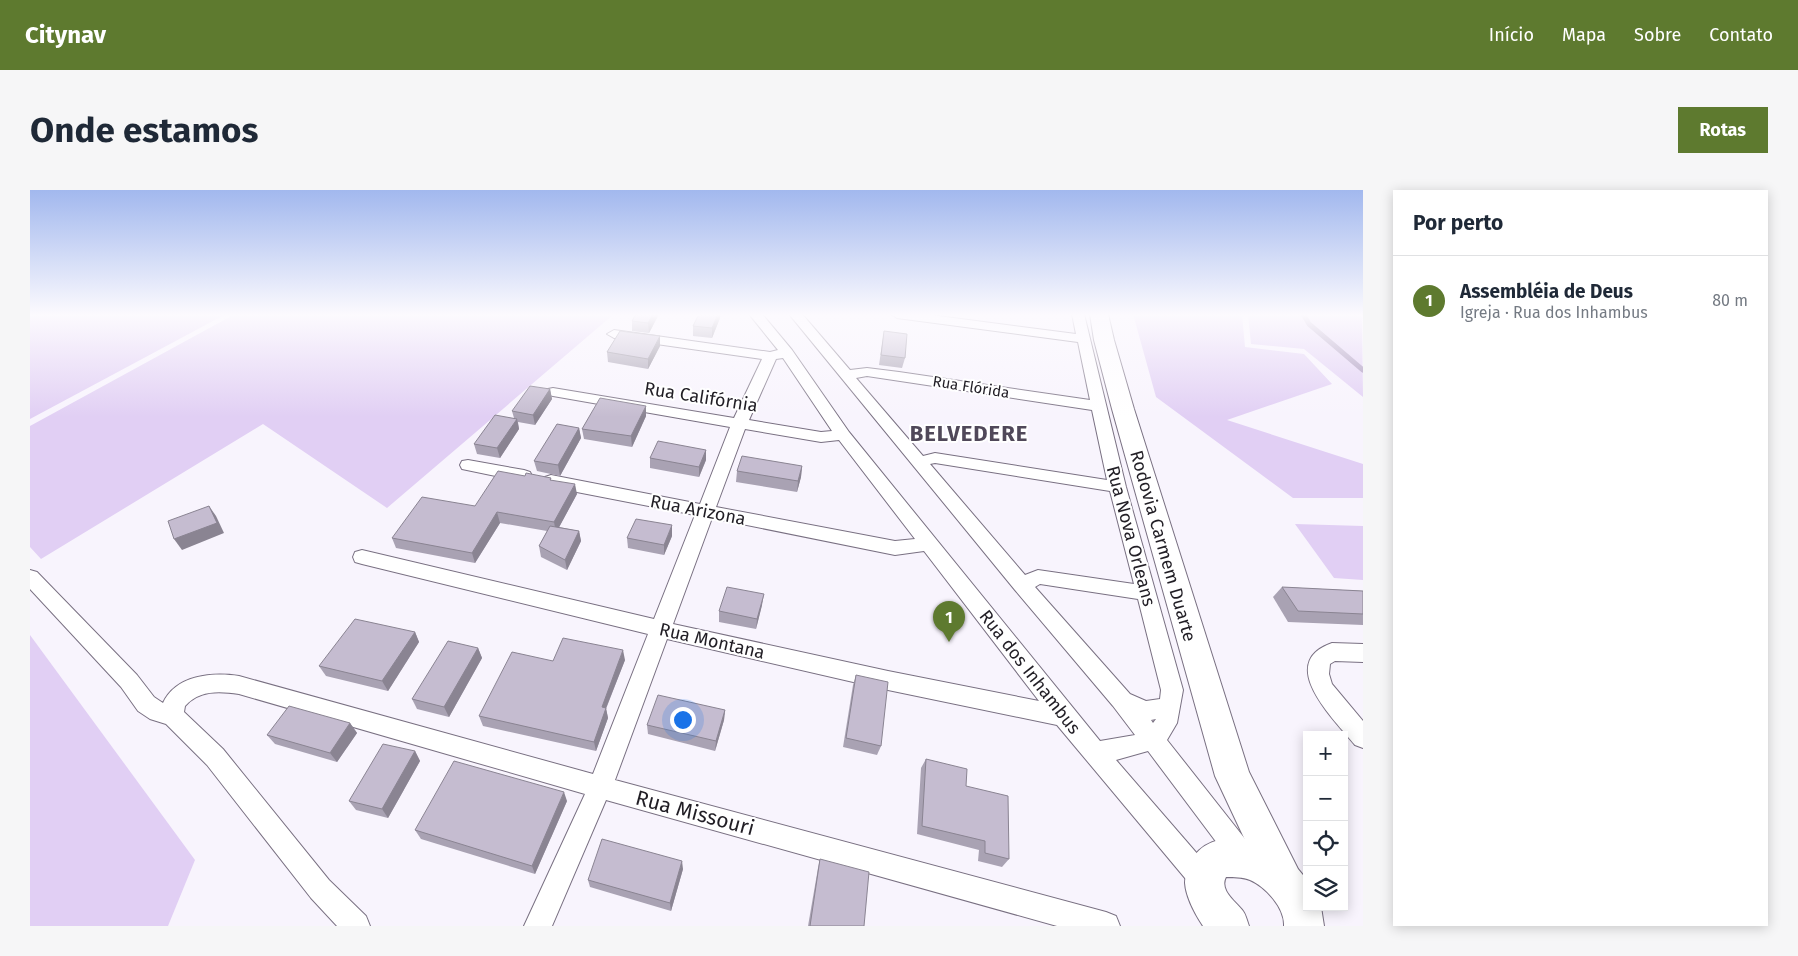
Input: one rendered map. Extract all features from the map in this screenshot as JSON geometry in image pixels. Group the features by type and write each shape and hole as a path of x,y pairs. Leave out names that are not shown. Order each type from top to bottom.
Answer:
{"street":[{"path":"538,926 600,787 740,424 778,355 726,348"},
{"name":"Rua dos Inhambus","path":"774,348 1064,716 1204,881"},
{"path":"823,348 1022,585 1121,699 1244,858"},
{"name":"Rua Nova Orleans","path":"1085,348 1117,487 1172,690 1170,707"},
{"name":"Rodovia Carmem Duarte","path":"1106,348 1233,776 1282,880"},
{"name":"Rua Flórida","path":"845,375 867,372 1097,406"},
{"name":"Rua Califórnia","path":"554,392 740,424 821,436 843,435"},
{"path":"919,462 934,458 1117,487"},
{"name":"Rua Arizona","path":"468,465 895,548 928,544"},
{"name":"Rua Montana","path":"362,557 661,629 986,701 1064,716"},
{"path":"30,577 129,680 146,704 158,712 173,716 215,758 320,889 356,926"},
{"path":"1022,585 1038,577 1146,593"},
{"path":"1363,653 1332,652 1320,659 1318,674 1323,689 1363,738"},
{"name":"Rua Missouri","path":"173,716 173,706 176,700 185,692 202,684 212,682 239,684 600,787 1106,926"},
{"path":"1094,752 1128,748 1152,739 1164,726 1170,707 1145,711 1121,699"},
{"name":"Rodovia Carmem Duarte","path":"1233,776 1244,858"},
{"path":"1218,924 1208,900 1204,881 1208,866 1220,858 1244,858 1261,864 1282,880 1299,902 1305,925"}],"shaded area":[{"path":"30,348 162,348 30,419"},
{"path":"172,348 574,348 387,508 263,424 41,559 30,547 30,426"},
{"path":"1143,348 1256,348 1304,354 1332,384 1227,420 1363,464 1363,498 1293,498 1156,397"},
{"path":"1297,348 1362,348 1363,397 1304,349"},
{"path":"1295,524 1363,526 1363,580 1334,578"},
{"path":"30,635 195,860 168,926 30,926"}],"building":[{"path":"609,348 654,348 648,359 607,352"},
{"path":"882,348 906,348 905,358 881,355"},
{"path":"530,386 550,389 533,415 512,411"},
{"path":"600,398 646,406 631,436 582,429"},
{"path":"495,415 517,419 497,448 474,444"},
{"path":"557,424 579,428 558,465 534,461"},
{"path":"658,441 706,450 699,467 650,458"},
{"path":"742,456 802,466 798,481 737,471"},
{"path":"498,471 525,476 526,473 551,478 550,480 575,484 554,522 497,512 472,553 392,538 422,497 475,506"},
{"path":"209,506 217,523 174,539 168,521"},
{"path":"636,519 672,525 664,545 627,538"},
{"path":"550,526 579,531 565,560 539,546"},
{"path":"727,587 764,594 757,619 719,611"},
{"path":"1282,587 1363,591 1363,614 1298,611"},
{"path":"355,619 415,632 382,681 319,666"},
{"path":"563,638 623,650 602,707 606,708 594,742 479,716 512,652 553,661"},
{"path":"448,641 478,648 444,707 412,699"},
{"path":"856,675 888,682 881,746 846,738"},
{"path":"658,695 725,710 716,741 647,725"},
{"path":"289,706 350,723 330,753 267,735"},
{"path":"383,744 415,751 382,809 349,801"},
{"path":"926,759 967,769 966,786 1008,796 1009,859 985,853 985,841 922,826"},
{"path":"454,761 564,792 532,866 415,830"},
{"path":"602,839 682,861 670,903 588,880"},
{"path":"820,859 869,872 864,926 810,926"}],"waterway":[{"path":"1338,348 1363,370"}],"place":[{"name":"Assembléia de Deus","path":"949,642"}],"district":[{"name":"BELVEDERE","path":"969,433"}]}
